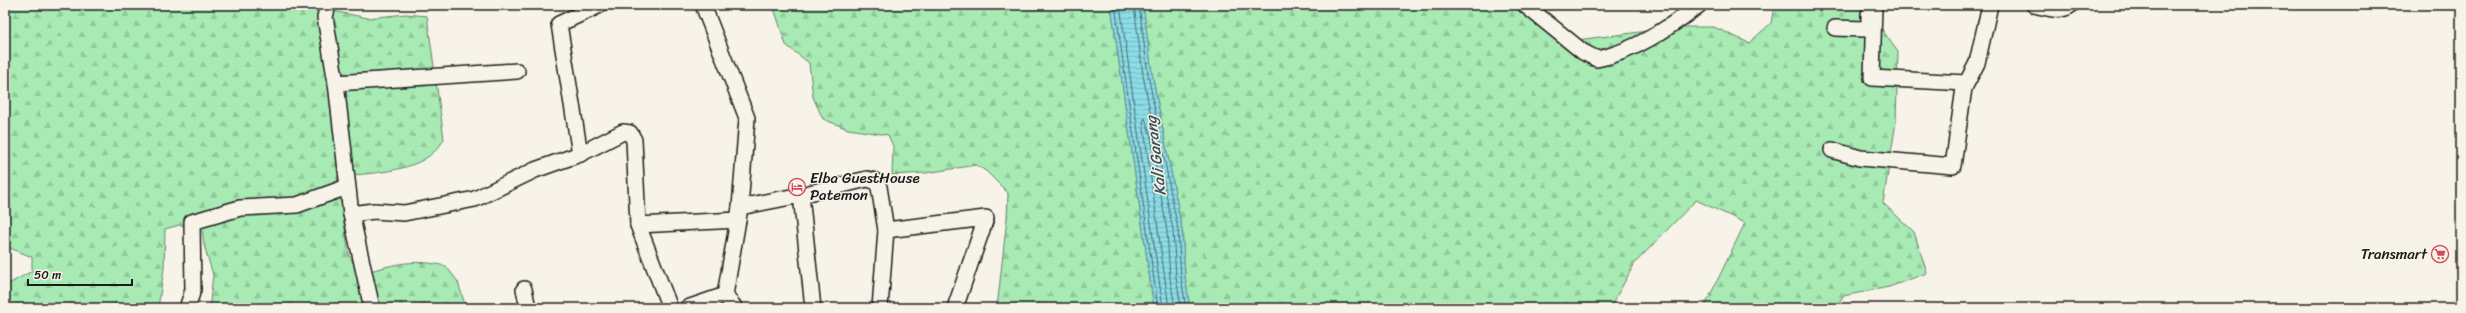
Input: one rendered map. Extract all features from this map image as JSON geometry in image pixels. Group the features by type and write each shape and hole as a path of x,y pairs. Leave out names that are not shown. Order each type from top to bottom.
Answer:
{"street":[{"path":"328,5 325,17 336,83 347,187 351,214 372,308"},
{"path":"580,154 559,24 600,5"},
{"path":"703,5 748,118 739,213 725,294 735,308"},
{"path":"1525,5 1583,52 1597,59 1644,40 1672,26 1699,5"},
{"path":"1624,58 1679,30 1694,18 1699,5"},
{"path":"1835,28 1868,28 1870,5"},
{"path":"1874,5 1872,78 1966,83"},
{"path":"1832,150 1860,158 1953,166 1966,83 1969,81 1978,63 1990,5"},
{"path":"2034,5 2064,10 2071,5"},
{"path":"336,83 517,70"},
{"path":"351,214 374,211 404,213 459,204 496,191 535,170 580,154 623,132 630,133 634,140 638,225 670,308"},
{"path":"638,225 739,213 801,195 867,179 875,181 879,187 886,230 880,308"},
{"path":"187,308 193,290 192,222 240,208 296,205 347,187"},
{"path":"801,195 813,308"},
{"path":"886,230 986,218 956,308"},
{"path":"524,289 528,308"},
{"path":"687,308 725,294"}],"green space":[{"path":"5,5 319,5 318,8 368,18 406,14 427,16 444,139 436,150 425,159 411,165 381,172 337,177 349,255 355,266 367,272 397,264 415,262 446,266 458,282 465,305 479,307 490,303 498,308 212,308 210,301 213,275 204,245 202,228 179,225 165,229 164,268 158,308 5,308 5,286 32,271 32,257 10,248 5,249"},
{"path":"773,5 1111,5 1154,308 997,308 1007,218 1008,193 986,171 976,165 926,173 892,175 893,146 888,135 848,129 823,119 813,97 809,63 786,45"},
{"path":"1143,5 1533,5 1569,41 1679,27 1714,27 1749,43 1771,23 1774,5 1871,5 1873,17 1898,52 1896,122 1883,203 1914,232 1927,273 1889,287 1843,296 1836,308 1704,308 1745,223 1696,200 1635,263 1610,308 1190,308 1185,276 1182,229 1152,73"}],"water":[{"name":"Kali Garang","path":"1111,5 1143,5 1152,73 1182,229 1185,276 1190,308 1154,308"}],"place":[{"name":"Elba GuestHouse Patemon","path":"797,187"},
{"name":"Transmart","path":"2440,254"}]}
